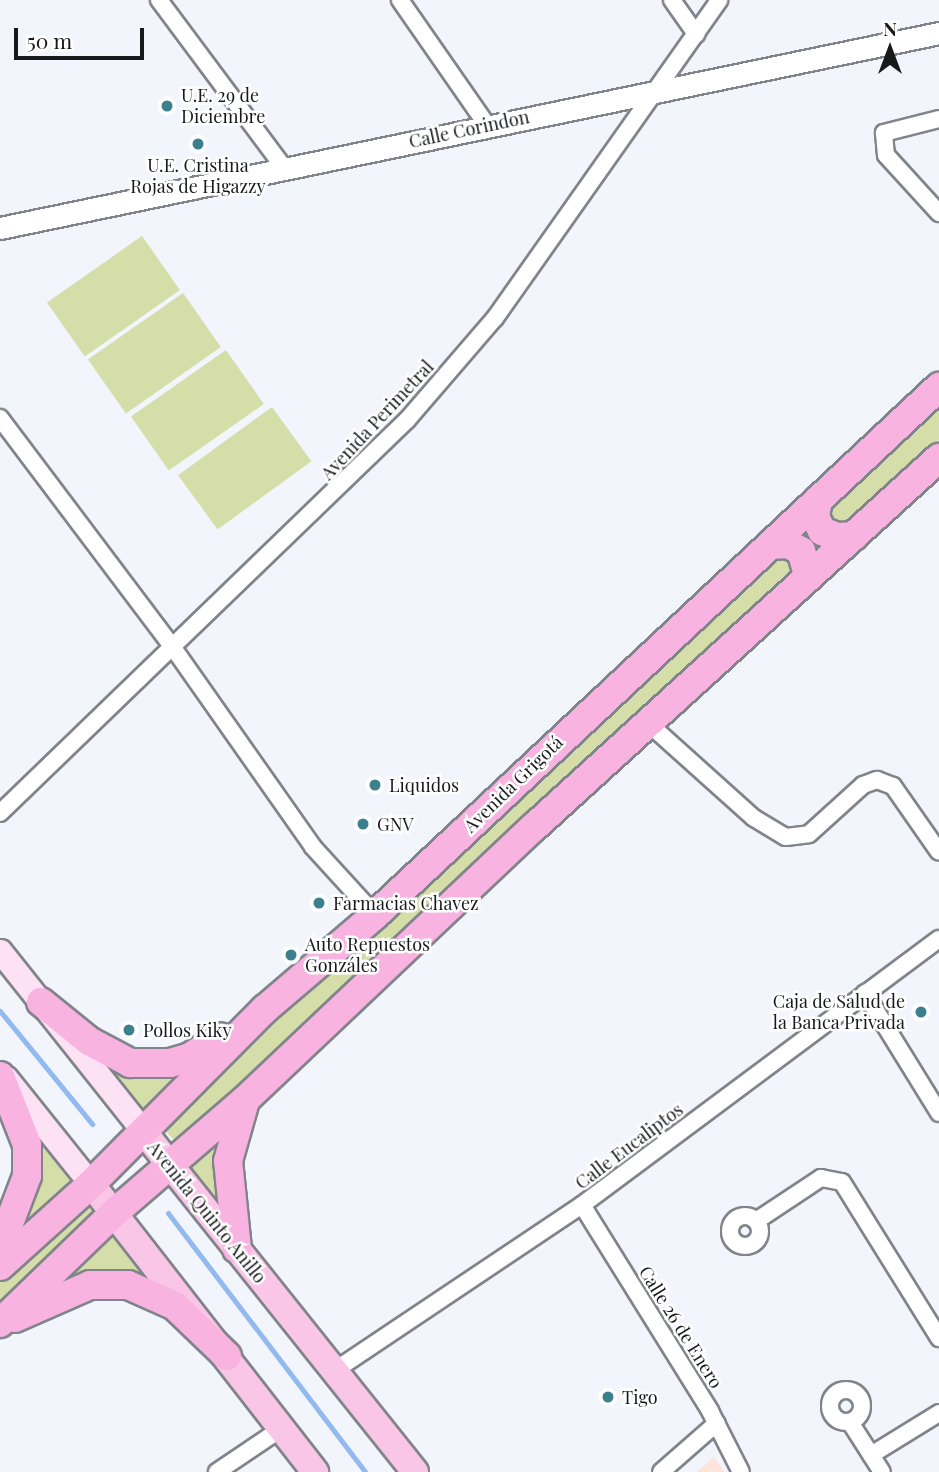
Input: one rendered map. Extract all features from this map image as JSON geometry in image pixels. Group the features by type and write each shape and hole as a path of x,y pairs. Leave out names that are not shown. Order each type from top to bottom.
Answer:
{"highway":[{"name":"Avenida Grigotá","path":"0,1266 91,1184 265,1009 375,915 939,387"},
{"path":"0,1324 114,1213 245,1100 648,723 939,458"},
{"path":"818,500 815,517 822,531 837,537 853,536"},
{"path":"770,545 788,544 801,551 809,576"},
{"path":"41,1002 111,1055 147,1066 188,1058 265,1009"},
{"path":"0,1076 27,1145 27,1176 0,1247"},
{"path":"237,1249 228,1161 245,1100"},
{"path":"0,1324 70,1291 90,1285 128,1285 175,1306 227,1356"}],"main road":[{"name":"Avenida Quinto Anillo","path":"0,951 413,1471"},
{"path":"0,1070 227,1356 315,1472"}],"street":[{"path":"159,0 284,168"},
{"path":"400,0 487,125"},
{"path":"673,0 696,33"},
{"name":"Avenida Perimetral","path":"0,813 174,649 408,419 495,318 719,0"},
{"name":"Calle Corindon","path":"0,228 658,89 939,33"},
{"path":"939,119 884,133 886,155 939,213"},
{"path":"0,418 174,649 313,847 375,915"},
{"path":"648,723 754,818 786,837 809,834 863,785 877,779 893,786 939,852"},
{"name":"Calle Eucaliptos","path":"334,1371 582,1205 939,939"},
{"path":"865,993 939,1113"},
{"path":"757,1221 821,1178 842,1182 939,1338"},
{"name":"Calle 26 de Enero","path":"582,1205 717,1423 741,1472"},
{"path":"871,1455 939,1413"},
{"path":"850,1422 882,1472"},
{"path":"661,1472 717,1423"},
{"path":"217,1472 282,1428"}],"shaded area":[{"path":"714,1456 724,1472 697,1472"}],"green space":[{"path":"142,236 180,290 85,357 47,303"},
{"path":"183,293 221,347 126,414 88,360"},
{"path":"226,350 264,404 169,471 131,417"},
{"path":"939,405 939,440 844,527 825,519 826,513"},
{"path":"272,407 311,461 218,529 178,475"},
{"path":"789,554 794,571 667,693 189,1135 173,1139 167,1133 169,1121 632,686 779,556"},
{"path":"217,1047 141,1111 89,1050 105,1059"},
{"path":"24,1113 77,1177 12,1235"},
{"path":"235,1123 223,1213 180,1171"},
{"path":"93,1194 102,1206 0,1301 0,1273"},
{"path":"116,1226 162,1293 41,1294"}],"waterway":[{"path":"0,1011 92,1124"},
{"path":"168,1213 365,1472"}],"place":[{"name":"U.E. 29 de Diciembre","path":"167,106"},
{"name":"U.E. Cristina Rojas de Higazzy","path":"198,144"},
{"name":"Liquidos","path":"375,785"},
{"name":"GNV","path":"363,824"},
{"name":"Farmacias Chavez","path":"319,903"},
{"name":"Auto Repuestos Gonzáles","path":"291,955"},
{"name":"Caja de Salud de la Banca Privada","path":"921,1012"},
{"name":"Pollos Kiky","path":"129,1030"},
{"name":"Tigo","path":"608,1397"}]}
